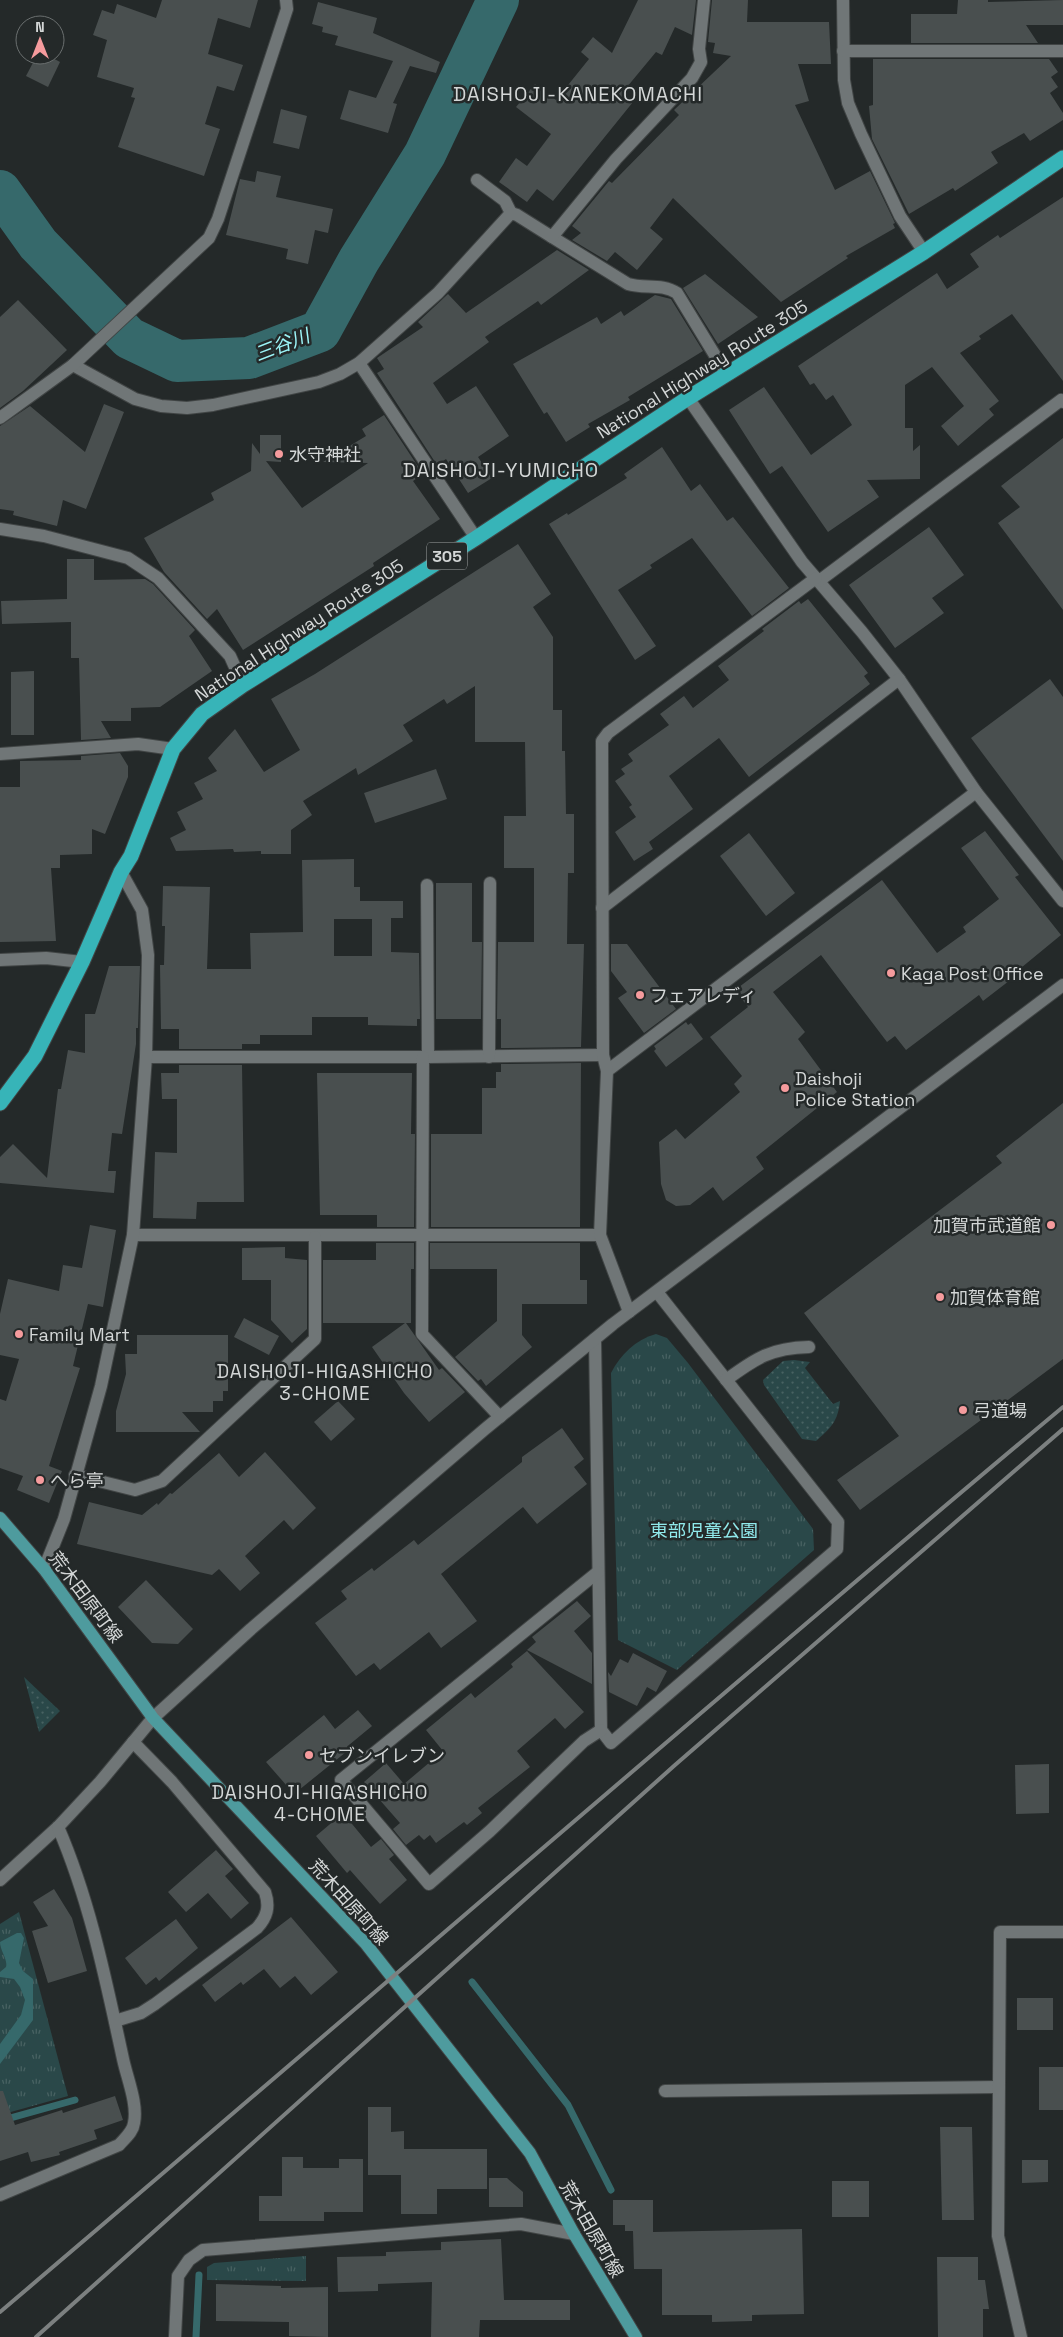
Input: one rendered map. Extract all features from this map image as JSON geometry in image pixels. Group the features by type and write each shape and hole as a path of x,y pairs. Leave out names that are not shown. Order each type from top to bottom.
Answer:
{"highway":[{"name":"National Highway Route 305","path":"0,1103 35,1056 82,962 120,872 131,856 173,749 202,714 243,685 476,538 688,398 924,252 1063,158"}],"main road":[{"name":"荒木田原町線","path":"0,1518 44,1570 153,1718 366,1944 530,2153 574,2234 636,2337"}],"street":[{"path":"0,418 77,361 209,238 218,219 287,9 286,0"},
{"path":"552,237 616,158 692,78 700,62 699,48 704,0"},
{"path":"844,0 844,80 848,103 900,216 924,252"},
{"path":"843,51 1063,51"},
{"path":"477,180 505,201 510,213"},
{"path":"77,361 135,399 161,406 187,408 213,405 319,382 340,374 359,363 438,293 510,213"},
{"path":"510,213 517,215 628,284 639,287 668,287 677,293 727,375"},
{"path":"359,363 476,538"},
{"path":"688,398 802,562 899,679 976,792 1063,901"},
{"path":"629,1312 600,1235 607,1071 604,1055 602,741 608,732 1061,400 1063,402"},
{"path":"0,529 44,536 128,558 158,578 230,656 243,685"},
{"path":"602,908 899,679"},
{"path":"0,754 138,744 173,749"},
{"path":"607,1071 976,792"},
{"path":"44,1570 64,1519 101,1386 133,1235 146,1057 148,955 142,910 120,872"},
{"path":"489,1057 490,883"},
{"path":"427,885 422,1334 500,1417"},
{"path":"0,960 46,958 82,962"},
{"path":"0,1880 58,1827 153,1718 251,1630 500,1417 629,1312 1063,985"},
{"path":"146,1057 426,1058 604,1055"},
{"path":"133,1235 315,1237 600,1235"},
{"path":"75,1475 135,1490 162,1481 315,1339 315,1237"},
{"path":"595,1340 600,1730 611,1743 837,1549 838,1522 657,1292"},
{"path":"726,1380 764,1356 784,1348 809,1347"},
{"path":"598,1572 341,1780 429,1884 490,1831 584,1741 600,1730"},
{"path":"115,2021 142,2013 256,1928 265,1919 268,1902 265,1892 172,1782 133,1742"},
{"path":"0,2194 119,2145 132,2130 135,2113 115,2021 76,1869 58,1827"},
{"path":"1021,2337 998,2236 1000,1932 1063,1932"},
{"path":"664,2091 999,2087"},
{"path":"175,2337 178,2276 189,2260 204,2250 521,2224 574,2234"}],"green space":[{"name":"東部児童公園","path":"656,1334 667,1338 688,1363 813,1529 814,1550 677,1670 618,1640 611,1373 629,1349 642,1340"},
{"path":"783,1361 810,1362 805,1368 833,1404 840,1401 838,1414 833,1424 816,1441 802,1439 764,1385 763,1380"},
{"path":"24,1677 60,1711 39,1732"},
{"path":"19,1912 68,2096 0,2115 0,1924"},
{"path":"306,2256 306,2281 207,2280 207,2267 214,2263"}],"shaded area":[{"path":"17,1933 21,1933 24,1938 19,1963 23,1971 33,1979 33,2020 0,2064 0,2044 21,2015 25,2000 20,1987 14,1979 0,1977 0,1972 6,1967 6,1964 0,1942"}],"building":[{"path":"162,0 258,0 250,28 218,18 208,54 243,65 234,91 217,86 205,124 220,129 204,176 118,147 135,98 131,97 134,88 97,77 107,40 93,35 102,10 114,14 117,4 156,18"},
{"path":"638,0 696,0 692,35 675,27 662,55 656,52 622,93 633,102 553,201 537,189 527,202 499,182 516,158 527,166 551,134 516,107 535,84 556,100 589,59 581,52 593,37 612,53"},
{"path":"712,0 748,0 747,22 829,22 831,64 798,64 809,101 795,105 835,190 870,171 895,223 893,224 895,228 846,256 848,258 781,302 673,198 650,228 663,239 637,270 615,252 607,261 572,240 581,233 572,226 609,181 612,183 679,115 674,110 731,56 713,53 715,43 708,42"},
{"path":"958,0 988,0 988,2 1063,0 1063,25 1026,25 1038,43 911,43 911,14 957,14"},
{"path":"318,2 377,18 373,33 440,62 436,73 410,66 393,103 397,104 388,133 340,119 349,90 376,98 393,61 335,45 338,36 322,32 323,27 312,24"},
{"path":"873,59 1049,59 1058,72 1051,77 1058,87 1050,93 1063,113 1063,120 1030,141 1024,133 991,152 998,163 955,191 953,188 909,214 872,139 869,106 873,105"},
{"path":"32,65 59,65 48,87 26,76"},
{"path":"281,109 307,116 299,149 273,143"},
{"path":"257,171 281,176 276,197 333,209 328,233 315,230 308,264 286,259 288,249 226,235 240,179 255,182"},
{"path":"1063,197 1063,381 1012,314 979,336 981,339 960,353 999,401 989,409 994,415 958,446 941,426 964,406 932,367 905,385 905,428 913,428 913,451 920,445 920,479 867,480 879,497 828,532 782,466 770,474 729,410 764,387 811,455 852,425 833,395 826,400 814,383 810,385 798,366 937,273 947,289 979,267 970,254 998,235 1000,238"},
{"path":"557,250 589,270 541,305 538,301 485,337 489,342 433,383 447,404 476,386 509,436 478,457 492,478 468,493 446,459 437,465 377,373 384,369 377,358 423,327 418,322 448,294 466,313"},
{"path":"705,274 758,317 718,344 683,288"},
{"path":"655,295 671,299 703,351 628,397 630,400 588,424 590,427 566,442 547,412 544,414 513,364 597,317 601,324 621,311 624,316"},
{"path":"18,300 67,350 23,391 0,408 0,317"},
{"path":"104,404 124,412 86,509 63,500 57,526 13,515 14,511 0,509 0,426 30,406 85,452"},
{"path":"384,415 423,474 413,481 440,519 373,563 374,566 243,650 217,609 207,619 164,572 144,538 214,500 211,493 251,471 252,443 260,454 260,435 281,435 281,462 266,461 302,508 368,463 323,462 366,436 362,429"},
{"path":"1063,438 1063,610 998,523 1020,507 1001,486"},
{"path":"662,447 691,491 700,484 727,521 733,517 789,588 752,616 692,538 650,565 652,568 618,590 656,646 635,660 549,524 567,513 568,515 627,478 624,474"},
{"path":"929,527 964,575 932,598 944,613 895,648 849,585"},
{"path":"518,544 551,594 533,607 553,637 553,710 562,710 562,751 565,751 566,814 574,814 574,873 568,873 567,944 584,944 581,1047 501,1048 501,1019 497,1019 498,942 534,942 534,868 504,868 504,816 526,816 525,742 475,742 475,686 447,704 444,699 403,725 413,741 358,775 356,768 303,801 312,815 291,830 291,854 261,854 261,851 234,852 233,849 176,851 170,838 186,830 177,812 203,799 194,783 217,771 208,758 235,729 264,772 300,750 271,699 315,674"},
{"path":"67,559 94,559 94,580 145,579 153,584 195,630 189,636 212,671 160,707 131,708 131,721 101,721 111,738 81,740 79,658 71,658 71,622 2,624 1,601 67,599"},
{"path":"808,599 868,673 864,676 870,684 749,777 719,738 669,776 693,809 649,842 653,849 634,861 615,832 636,817 629,807 632,805 615,781 625,774 621,769 633,761 628,754 669,725 660,714 684,696 693,708 729,680 718,666 799,601 801,604"},
{"path":"34,671 34,735 11,735 11,672"},
{"path":"1050,679 1063,697 1063,861 971,738"},
{"path":"120,753 128,766 128,777 105,834 92,829 92,854 60,855 60,868 51,868 56,941 0,942 0,787 20,787 20,761 81,760 81,756"},
{"path":"436,769 447,799 375,823 364,793"},
{"path":"985,831 1019,875 1015,877 1061,935 1016,972 1018,974 983,1001 979,995 906,1050 895,1036 887,1042 821,955 773,992 805,1032 798,1039 837,1092 756,1157 764,1169 723,1201 713,1187 690,1205 676,1206 666,1200 661,1184 659,1142 676,1129 685,1139 740,1092 734,1084 742,1076 710,1037 748,1007 735,990 882,880 937,953 966,932 963,927 999,899 961,848"},
{"path":"749,833 795,893 766,916 720,856"},
{"path":"354,859 354,887 360,887 360,901 403,901 403,918 391,918 391,952 419,953 420,1019 417,1019 417,1026 368,1025 368,1017 312,1017 312,1035 260,1035 260,1044 242,1044 242,1049 179,1049 179,1029 161,1029 160,965 164,965 165,926 162,926 163,886 210,887 207,969 251,969 250,933 303,932 302,860","holes":["334,919 372,919 372,956 334,956"]},
{"path":"436,883 472,883 472,942 482,942 481,1019 436,1019"},
{"path":"611,944 627,944 676,1009 644,1033 618,998 627,992 611,971"},
{"path":"109,966 140,966 138,1028 136,1028 136,1044 122,1134 112,1133 108,1171 116,1171 114,1193 0,1183 0,1157 13,1144 47,1178 58,1089 61,1089 68,1050 85,1053 85,1014 95,1014"},
{"path":"686,1022 688,1025 691,1023 703,1039 666,1067 654,1051 656,1049 654,1046"},
{"path":"581,1063 580,1227 431,1227 431,1134 482,1134 482,1088 496,1088 496,1072 501,1072 501,1064"},
{"path":"179,1065 242,1065 244,1202 197,1202 196,1219 153,1218 155,1152 177,1153 177,1099 162,1099 161,1073 179,1073"},
{"path":"317,1073 412,1073 411,1134 415,1134 414,1227 377,1227 377,1215 320,1215"},
{"name":"加賀体育館","path":"1063,1103 1063,1359 860,1510 837,1480 899,1436 804,1313 1002,1163 996,1156"},
{"path":"90,1225 116,1230 103,1307 88,1304 73,1366 80,1368 49,1466 62,1471 49,1503 17,1490 23,1476 0,1468 0,1399 6,1401 19,1359 0,1355 0,1314 8,1279 59,1291 63,1265 82,1268"},
{"path":"376,1243 414,1243 414,1269 411,1269 411,1323 406,1323 439,1370 442,1368 465,1392 429,1422 404,1393 372,1347 405,1323 323,1323 323,1260 376,1260"},
{"path":"430,1243 580,1243 580,1280 587,1280 587,1304 522,1304 522,1335 532,1347 486,1386 481,1379 478,1381 455,1357 497,1321 497,1269 430,1269"},
{"path":"285,1247 285,1258 307,1260 307,1329 292,1343 271,1320 271,1280 242,1280 242,1248"},
{"path":"244,1318 279,1336 269,1355 234,1337"},
{"path":"137,1335 228,1335 228,1391 223,1391 223,1401 213,1401 213,1412 182,1412 200,1432 116,1432 116,1411 126,1374 125,1354 137,1354"},
{"path":"338,1401 355,1419 331,1441 314,1422"},
{"path":"562,1428 584,1459 574,1467 587,1484 537,1524 523,1507 441,1574 477,1621 441,1648 429,1632 380,1670 374,1663 356,1676 315,1623 347,1599 341,1591 372,1568 374,1571 414,1540 418,1545 522,1462 522,1457"},
{"path":"265,1452 316,1508 293,1530 284,1520 245,1556 260,1573 240,1591 219,1569 212,1575 77,1544 89,1502 142,1515 157,1503 158,1505 170,1493 172,1494 219,1453 239,1477"},
{"path":"146,1580 193,1629 178,1644 152,1643 118,1607"},
{"path":"577,1601 591,1616 574,1631 592,1653 592,1684 527,1650 536,1642 532,1637"},
{"path":"527,1651 584,1712 565,1729 555,1718 517,1751 530,1767 478,1808 482,1813 467,1825 464,1822 436,1843 430,1835 424,1840 419,1835 406,1845 393,1829 400,1823 364,1782 386,1763 404,1784 443,1751 426,1730 471,1693 475,1698 513,1667 511,1664"},
{"path":"633,1653 667,1671 656,1692 647,1687 637,1706 609,1692 608,1672 611,1676 620,1659 628,1663"},
{"name":"セブンイレブン","path":"358,1710 372,1726 349,1745 351,1748 294,1794 266,1762 324,1715 335,1729"},
{"path":"1049,1764 1049,1813 1016,1814 1015,1765"},
{"path":"343,1813 371,1847 381,1839 394,1855 389,1859 407,1880 380,1904 350,1870 347,1873 316,1836"},
{"path":"216,1850 233,1869 225,1876 249,1903 231,1919 208,1893 186,1912 168,1892"},
{"path":"54,1889 72,1918 87,1971 48,1983 32,1931 48,1926 33,1902"},
{"path":"291,1917 338,1972 311,1995 295,1976 280,1988 264,1969 243,1985 241,1982 215,2002 202,1985"},
{"path":"176,1919 198,1948 159,1981 156,1977 146,1985 125,1958"},
{"path":"1017,1998 1053,1998 1053,2030 1017,2030"},
{"path":"1039,2067 1063,2067 1063,2110 1039,2110"},
{"path":"0,2091 3,2091 15,2125 62,2110 63,2113 115,2096 123,2120 94,2130 97,2139 59,2152 60,2155 31,2162 28,2152 0,2161"},
{"path":"368,2107 391,2107 391,2132 404,2131 404,2149 487,2149 487,2189 437,2189 437,2214 401,2214 401,2175 368,2175"},
{"path":"940,2127 972,2127 974,2220 942,2220"},
{"path":"282,2157 303,2157 303,2168 339,2168 339,2159 363,2159 363,2212 324,2212 324,2221 259,2221 259,2196 282,2196"},
{"path":"1022,2160 1048,2160 1048,2182 1022,2183"},
{"path":"489,2178 507,2178 523,2192 523,2207 489,2207"},
{"path":"832,2181 869,2181 869,2217 832,2217"},
{"path":"613,2200 653,2200 653,2232 802,2229 804,2314 752,2315 752,2321 712,2322 712,2315 662,2315 662,2269 634,2269 633,2231 625,2231 625,2225 613,2225"},
{"path":"501,2239 504,2300 570,2300 570,2320 480,2320 479,2337 431,2337 432,2282 378,2284 378,2291 338,2292 337,2257 386,2256 386,2252 441,2250 441,2242"},
{"path":"937,2257 978,2257 978,2280 985,2280 989,2309 983,2309 983,2337 938,2337"},
{"path":"216,2284 281,2286 281,2288 328,2287 328,2337 289,2336 289,2322 216,2321"}],"waterway":[{"name":"三谷川","path":"0,191 38,244 129,338 177,361 249,358 320,331 359,260 425,154 498,0"},
{"path":"472,1982 568,2105 611,2190"},
{"path":"0,2121 75,2100"},
{"path":"196,2337 199,2275"}],"railway":[{"path":"0,2312 796,1632 1063,1407"},
{"path":"36,2337 675,1765 1063,1429"}],"place":[{"name":"水守神社","path":"279,454"},
{"name":"Kaga Post Office","path":"891,973"},
{"name":"フェアレディ","path":"640,995"},
{"name":"Daishoji Police Station","path":"785,1088"},
{"name":"加賀市武道館","path":"1051,1225"},
{"name":"加賀体育館","path":"940,1297"},
{"name":"Family Mart","path":"19,1334"},
{"name":"弓道場","path":"963,1410"},
{"name":"へら亭","path":"40,1480"},
{"name":"セブンイレブン","path":"309,1755"}],"district":[{"name":"DAISHOJI-KANEKOMACHI","path":"578,94"},
{"name":"DAISHOJI-YUMICHO","path":"501,470"},
{"name":"DAISHOJI-HIGASHICHO 3-CHOME","path":"325,1382"},
{"name":"DAISHOJI-HIGASHICHO 4-CHOME","path":"320,1803"}]}
